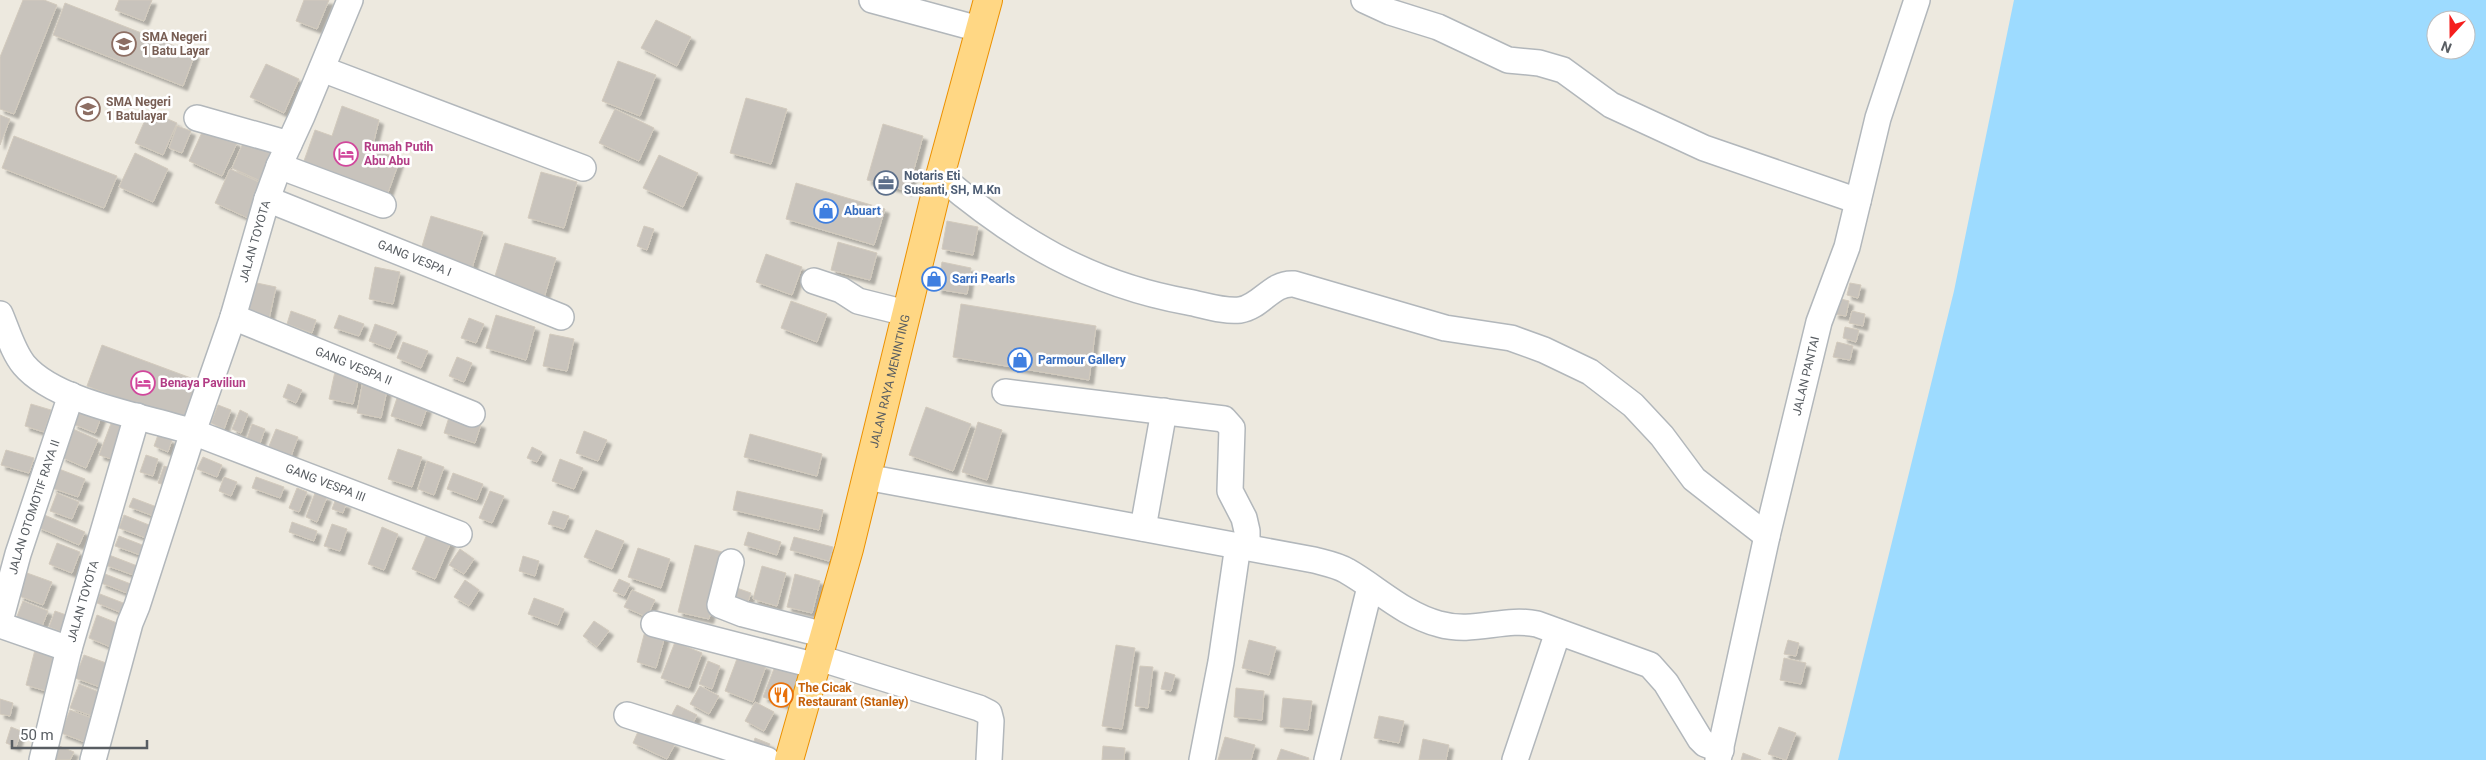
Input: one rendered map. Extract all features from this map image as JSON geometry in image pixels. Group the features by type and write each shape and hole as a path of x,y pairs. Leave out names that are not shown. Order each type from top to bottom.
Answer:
{"highway":[{"name":"JALAN RAYA MENINTING","path":"789,760 820,653 866,477 940,176 988,0"}],"street":[{"name":"JALAN TOYOTA","path":"93,760 130,623 233,317 267,199 350,0"},
{"path":"872,0 979,29"},
{"path":"1364,0 1390,12 1438,27 1508,60 1539,63 1564,70 1611,105 1704,148 1858,201"},
{"name":"JALAN PANTAI","path":"1719,755 1767,536 1819,322 1847,247 1878,118 1917,0"},
{"path":"322,69 583,168"},
{"path":"197,118 284,155 383,205"},
{"path":"940,176 984,213 1027,241 1072,266 1131,289 1179,300 1240,310 1252,306 1278,286 1294,284 1445,328 1511,338 1544,350 1590,372 1633,405 1662,436 1694,479 1767,536"},
{"name":"GANG VESPA I","path":"267,199 562,317"},
{"path":"814,282 840,290 858,301 906,313"},
{"path":"0,314 25,366 41,379 71,395 193,432"},
{"name":"GANG VESPA II","path":"233,317 472,414"},
{"path":"1005,392 1224,419 1230,423 1232,428 1230,491 1244,518 1247,531 1202,760"},
{"name":"JALAN OTOMOTIF RAYA II","path":"0,621 9,551 71,395"},
{"path":"1143,528 1164,411"},
{"name":"JALAN TOYOTA","path":"42,760 69,649 137,416"},
{"name":"GANG VESPA III","path":"193,432 459,534"},
{"path":"866,477 1314,560 1345,570 1411,613 1439,624 1474,629 1527,622 1558,632 1650,665 1666,683 1700,739 1719,755"},
{"path":"730,562 720,605 743,614 820,653 989,713 992,720 988,760"},
{"path":"1327,760 1370,587"},
{"path":"654,624 820,653"},
{"path":"0,625 69,649"},
{"path":"1515,760 1558,632"},
{"path":"627,715 767,760"}],"water":[{"path":"2014,0 2486,0 2486,760 1838,760 1954,291"}],"building":[{"path":"23,0 44,0 57,5 14,114 0,109 0,57"},
{"name":"SMA Negeri 1 Batu Layar","path":"119,0 152,0 144,21 115,10"},
{"path":"304,0 329,0 317,29 296,21"},
{"name":"SMA Negeri 1 Batu Layar","path":"65,3 195,54 183,86 53,35"},
{"path":"656,20 691,37 677,66 641,48"},
{"path":"618,61 656,75 640,116 602,101"},
{"path":"266,64 299,79 284,113 250,97"},
{"path":"746,98 787,109 771,164 730,153"},
{"name":"Rumah Putih Abu Abu","path":"342,106 379,120 372,149 400,159 385,201 300,172 315,130 332,136"},
{"path":"615,109 654,128 639,161 599,143"},
{"path":"149,111 177,123 163,155 135,143"},
{"path":"0,115 10,119 0,145"},
{"path":"883,124 923,136 908,191 867,180"},
{"path":"177,126 191,131 182,153 169,148"},
{"path":"204,128 237,143 222,176 189,161"},
{"path":"247,134 280,149 265,183 232,168"},
{"path":"14,136 117,176 104,208 2,168"},
{"path":"135,153 168,169 153,202 119,187"},
{"path":"659,155 698,173 683,207 643,188"},
{"path":"230,169 263,184 248,218 215,203"},
{"path":"541,172 577,182 564,228 528,218"},
{"path":"796,183 885,209 874,245 786,219"},
{"path":"431,216 483,232 470,275 418,260"},
{"path":"947,221 978,227 973,255 942,249"},
{"path":"644,226 654,229 647,250 637,246"},
{"path":"838,242 877,253 870,280 831,270"},
{"path":"505,243 556,258 543,301 492,286"},
{"path":"766,254 802,267 792,295 756,282"},
{"path":"942,262 971,268 967,294 937,289"},
{"path":"375,267 400,272 393,304 369,299"},
{"path":"252,282 276,287 269,319 245,314"},
{"path":"1850,283 1861,285 1858,298 1847,295"},
{"path":"1837,298 1849,301 1846,316 1834,314"},
{"path":"791,301 827,314 817,342 781,328"},
{"path":"961,304 1096,326 1089,380 953,357"},
{"path":"291,311 316,320 312,333 287,324"},
{"path":"1852,311 1865,314 1863,326 1849,323"},
{"path":"339,315 364,324 359,336 334,328"},
{"path":"496,315 535,327 526,360 486,348"},
{"path":"469,318 484,324 476,343 461,338"},
{"path":"375,324 397,332 390,349 369,341"},
{"path":"1845,327 1859,330 1856,342 1843,338"},
{"path":"550,334 574,339 567,371 543,366"},
{"path":"403,342 428,351 421,368 397,358"},
{"path":"1837,342 1853,346 1850,360 1833,357"},
{"name":"Benaya Paviliun","path":"102,345 199,381 183,422 87,386"},
{"path":"457,357 472,363 464,382 449,376"},
{"path":"336,367 360,372 353,404 329,399"},
{"path":"363,381 388,385 381,418 357,413"},
{"path":"288,384 302,390 296,403 283,397"},
{"path":"397,398 427,408 421,426 391,416"},
{"path":"31,404 51,410 44,432 25,426"},
{"path":"218,405 231,410 224,429 211,423"},
{"path":"80,406 102,415 95,433 73,424"},
{"path":"926,407 971,424 953,471 909,455"},
{"path":"240,410 248,414 241,433 232,429"},
{"path":"450,414 481,424 475,443 444,433"},
{"path":"112,421 124,425 111,459 99,455"},
{"path":"978,422 1002,430 987,480 962,472"},
{"path":"252,424 265,429 259,446 246,442"},
{"path":"73,429 98,440 86,468 61,457"},
{"path":"276,429 298,437 290,459 267,451"},
{"path":"584,431 607,440 598,461 576,453"},
{"path":"750,434 822,454 817,476 744,457"},
{"path":"158,435 172,440 168,452 154,446"},
{"path":"532,447 542,452 537,462 527,458"},
{"path":"398,449 422,457 412,487 388,479"},
{"path":"6,450 34,458 29,473 1,465"},
{"path":"146,455 158,459 153,476 140,472"},
{"path":"203,457 222,465 217,477 197,469"},
{"path":"560,459 583,468 574,489 552,481"},
{"path":"427,461 444,467 434,495 418,489"},
{"path":"164,466 174,469 168,486 158,483"},
{"path":"59,469 85,479 78,497 52,488"},
{"path":"453,473 483,484 477,500 447,489"},
{"path":"224,477 237,482 231,496 219,491"},
{"path":"256,477 284,487 280,498 252,488"},
{"path":"297,488 307,492 299,512 289,508"},
{"path":"490,491 504,496 492,523 479,518"},
{"path":"737,491 823,510 819,530 733,510"},
{"path":"57,493 79,502 72,519 50,511"},
{"path":"315,493 327,497 317,522 306,517"},
{"path":"133,498 162,509 159,518 129,507"},
{"path":"335,501 346,504 343,513 332,509"},
{"path":"553,511 569,516 564,529 548,524"},
{"path":"42,514 85,532 79,545 37,527"},
{"path":"124,515 159,529 154,541 119,528"},
{"path":"292,522 317,531 314,541 289,532"},
{"path":"332,524 347,529 340,551 324,546"},
{"path":"382,527 398,534 384,570 368,564"},
{"path":"596,530 624,541 612,569 584,557"},
{"path":"428,532 451,542 435,579 412,569"},
{"path":"748,532 781,542 777,555 744,545"},
{"path":"119,536 150,548 146,557 115,546"},
{"path":"794,537 833,547 829,561 790,550"},
{"path":"57,543 80,552 72,573 49,564"},
{"path":"695,545 726,553 709,619 678,612"},
{"path":"638,548 670,559 661,588 628,577"},
{"path":"460,549 474,559 464,574 449,565"},
{"path":"109,555 140,567 136,576 105,565"},
{"path":"523,556 539,561 535,576 519,571"},
{"path":"762,566 786,573 777,606 753,599"},
{"path":"27,573 52,582 43,605 19,596"},
{"path":"105,574 136,586 132,595 101,583"},
{"path":"795,574 820,581 812,613 787,607"},
{"path":"619,579 630,584 624,596 613,591"},
{"path":"465,580 479,590 469,606 454,597"},
{"path":"731,586 751,593 745,611 725,604"},
{"path":"632,590 655,600 647,617 624,607"},
{"path":"100,594 131,606 127,615 97,603"},
{"path":"534,598 564,609 558,625 528,614"},
{"path":"23,601 48,611 39,634 14,624"},
{"path":"55,611 69,616 63,632 49,627"},
{"path":"97,615 122,625 113,648 89,638"},
{"path":"594,621 609,631 597,647 583,636"},
{"path":"645,631 665,636 656,668 637,662"},
{"path":"1249,640 1276,647 1269,675 1242,668"},
{"path":"1788,640 1799,643 1796,656 1784,654"},
{"path":"675,642 702,653 689,688 661,678"},
{"path":"1116,645 1135,648 1122,729 1102,726"},
{"path":"36,646 57,652 46,691 26,685"},
{"path":"84,655 109,664 100,687 75,678"},
{"path":"738,656 766,666 753,702 725,691"},
{"path":"1784,658 1806,663 1801,684 1780,680"},
{"path":"708,661 720,666 712,689 699,684"},
{"path":"777,661 805,672 792,707 763,697"},
{"path":"1140,666 1153,667 1148,708 1135,706"},
{"path":"1165,672 1175,675 1171,691 1161,689"},
{"path":"79,684 104,694 95,717 70,708"},
{"path":"700,686 719,696 709,714 690,704"},
{"path":"1236,688 1264,691 1262,720 1234,717"},
{"path":"1283,698 1312,701 1308,730 1280,727"},
{"path":"0,699 13,703 10,716 0,714"},
{"path":"755,702 774,712 764,731 745,721"},
{"path":"677,705 697,715 687,734 667,724"},
{"path":"70,710 94,719 85,742 61,733"},
{"path":"1379,716 1404,721 1399,743 1374,738"},
{"path":"11,727 21,731 16,747 6,743"},
{"path":"640,727 675,744 667,759 633,743"},
{"path":"1779,727 1796,733 1786,760 1768,754"},
{"path":"1225,737 1255,745 1251,760 1218,760"},
{"path":"755,738 770,744 766,754 752,748"},
{"path":"1423,739 1449,745 1446,760 1419,760"},
{"path":"59,746 74,752 70,760 53,760"},
{"path":"1103,746 1125,748 1124,760 1102,760"},
{"path":"1281,749 1309,758 1308,760 1277,760"},
{"path":"1743,753 1761,760 1741,760"}],"place":[{"name":"SMA Negeri 1 Batu Layar","path":"124,44"},
{"name":"SMA Negeri 1 Batulayar","path":"88,109"},
{"name":"Rumah Putih Abu Abu","path":"346,154"},
{"name":"Notaris Eti Susanti, SH, M.Kn","path":"886,183"},
{"name":"Abuart","path":"826,211"},
{"name":"Sarri Pearls","path":"934,279"},
{"name":"Parmour Gallery","path":"1020,360"},
{"name":"Benaya Paviliun","path":"143,383"},
{"name":"The Cicak Restaurant (Stanley)","path":"781,695"}]}
